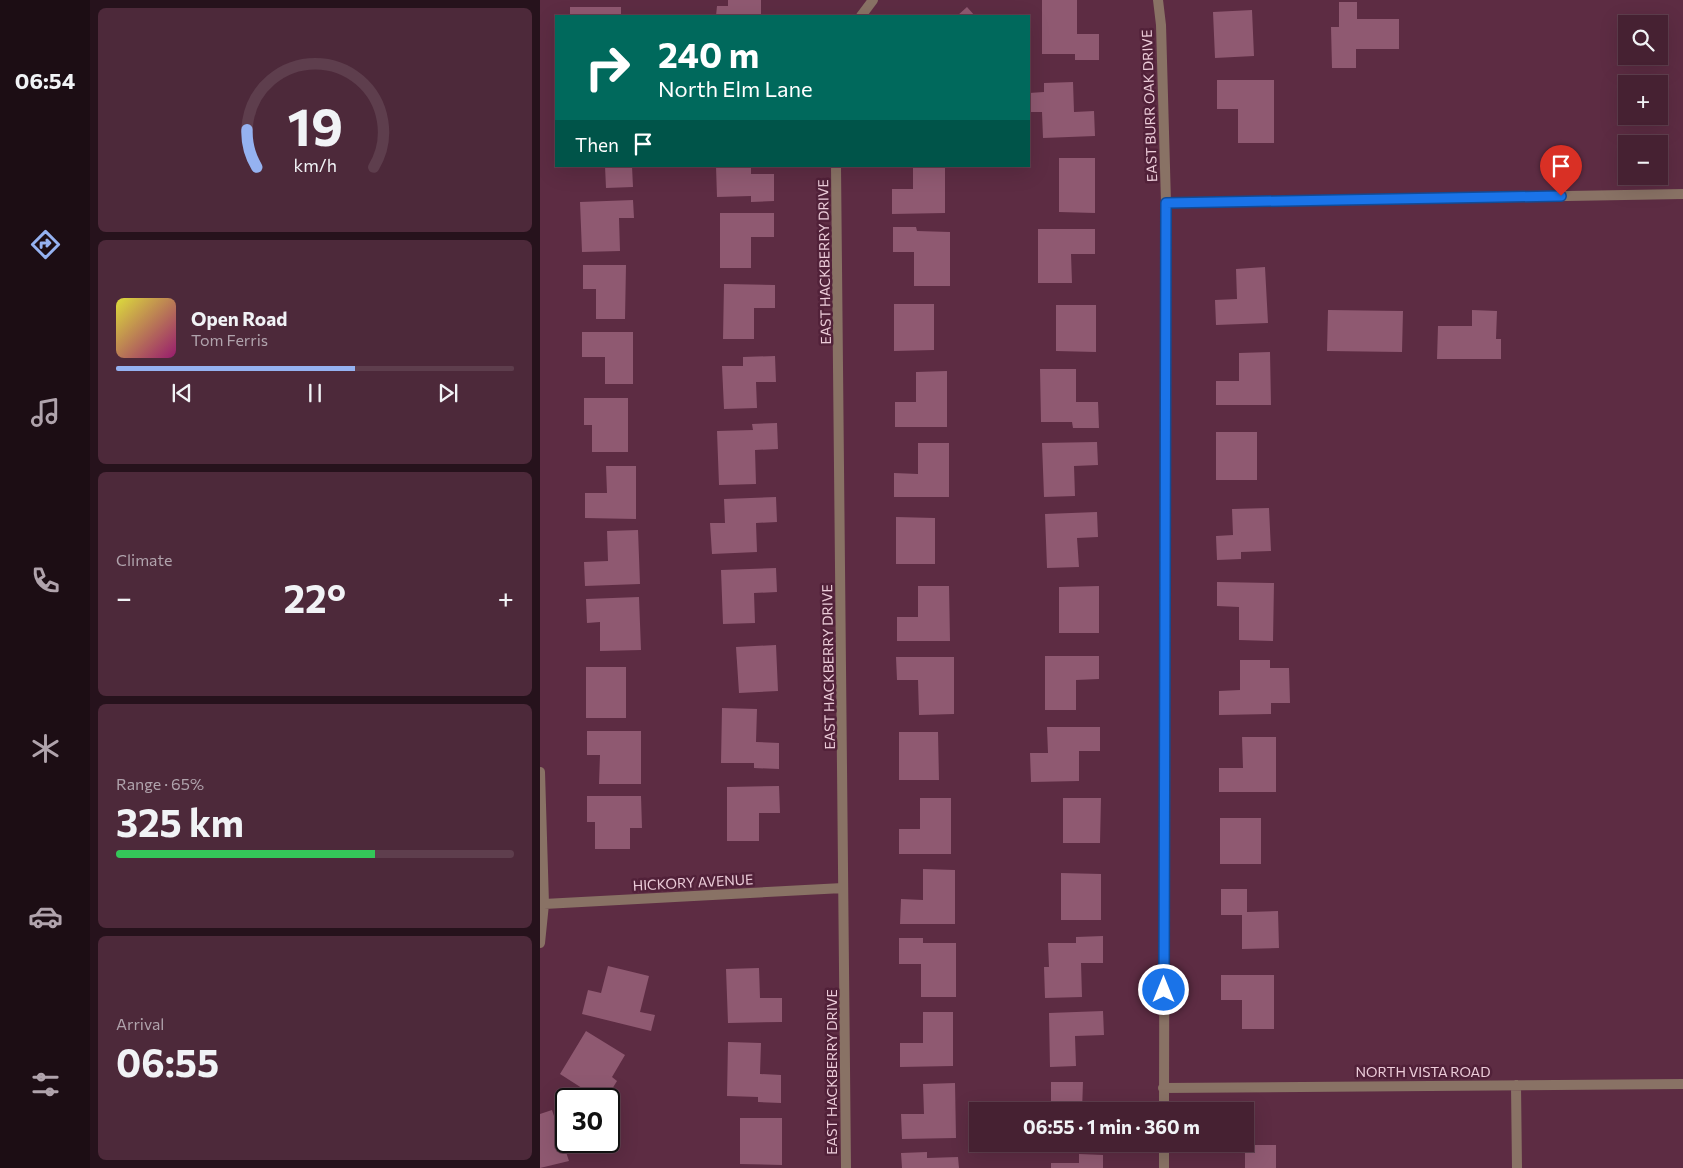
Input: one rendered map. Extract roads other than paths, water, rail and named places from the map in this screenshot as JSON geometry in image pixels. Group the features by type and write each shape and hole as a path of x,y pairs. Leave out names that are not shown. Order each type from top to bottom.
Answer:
{"street":[{"path":"862,15 872,0"},
{"name":"EAST BURR OAK DRIVE","path":"1158,0 1161,25 1166,203 1164,1102"},
{"name":"EAST HACKBERRY DRIVE","path":"836,167 846,1168"},
{"path":"1166,203 1683,194"},
{"path":"540,772 544,904 540,943"},
{"name":"HICKORY AVENUE","path":"544,904 844,888"},
{"name":"NORTH VISTA ROAD","path":"1163,1088 1683,1084"},
{"path":"1516,1085 1517,1168"},
{"path":"1164,1152 1164,1168"}]}
